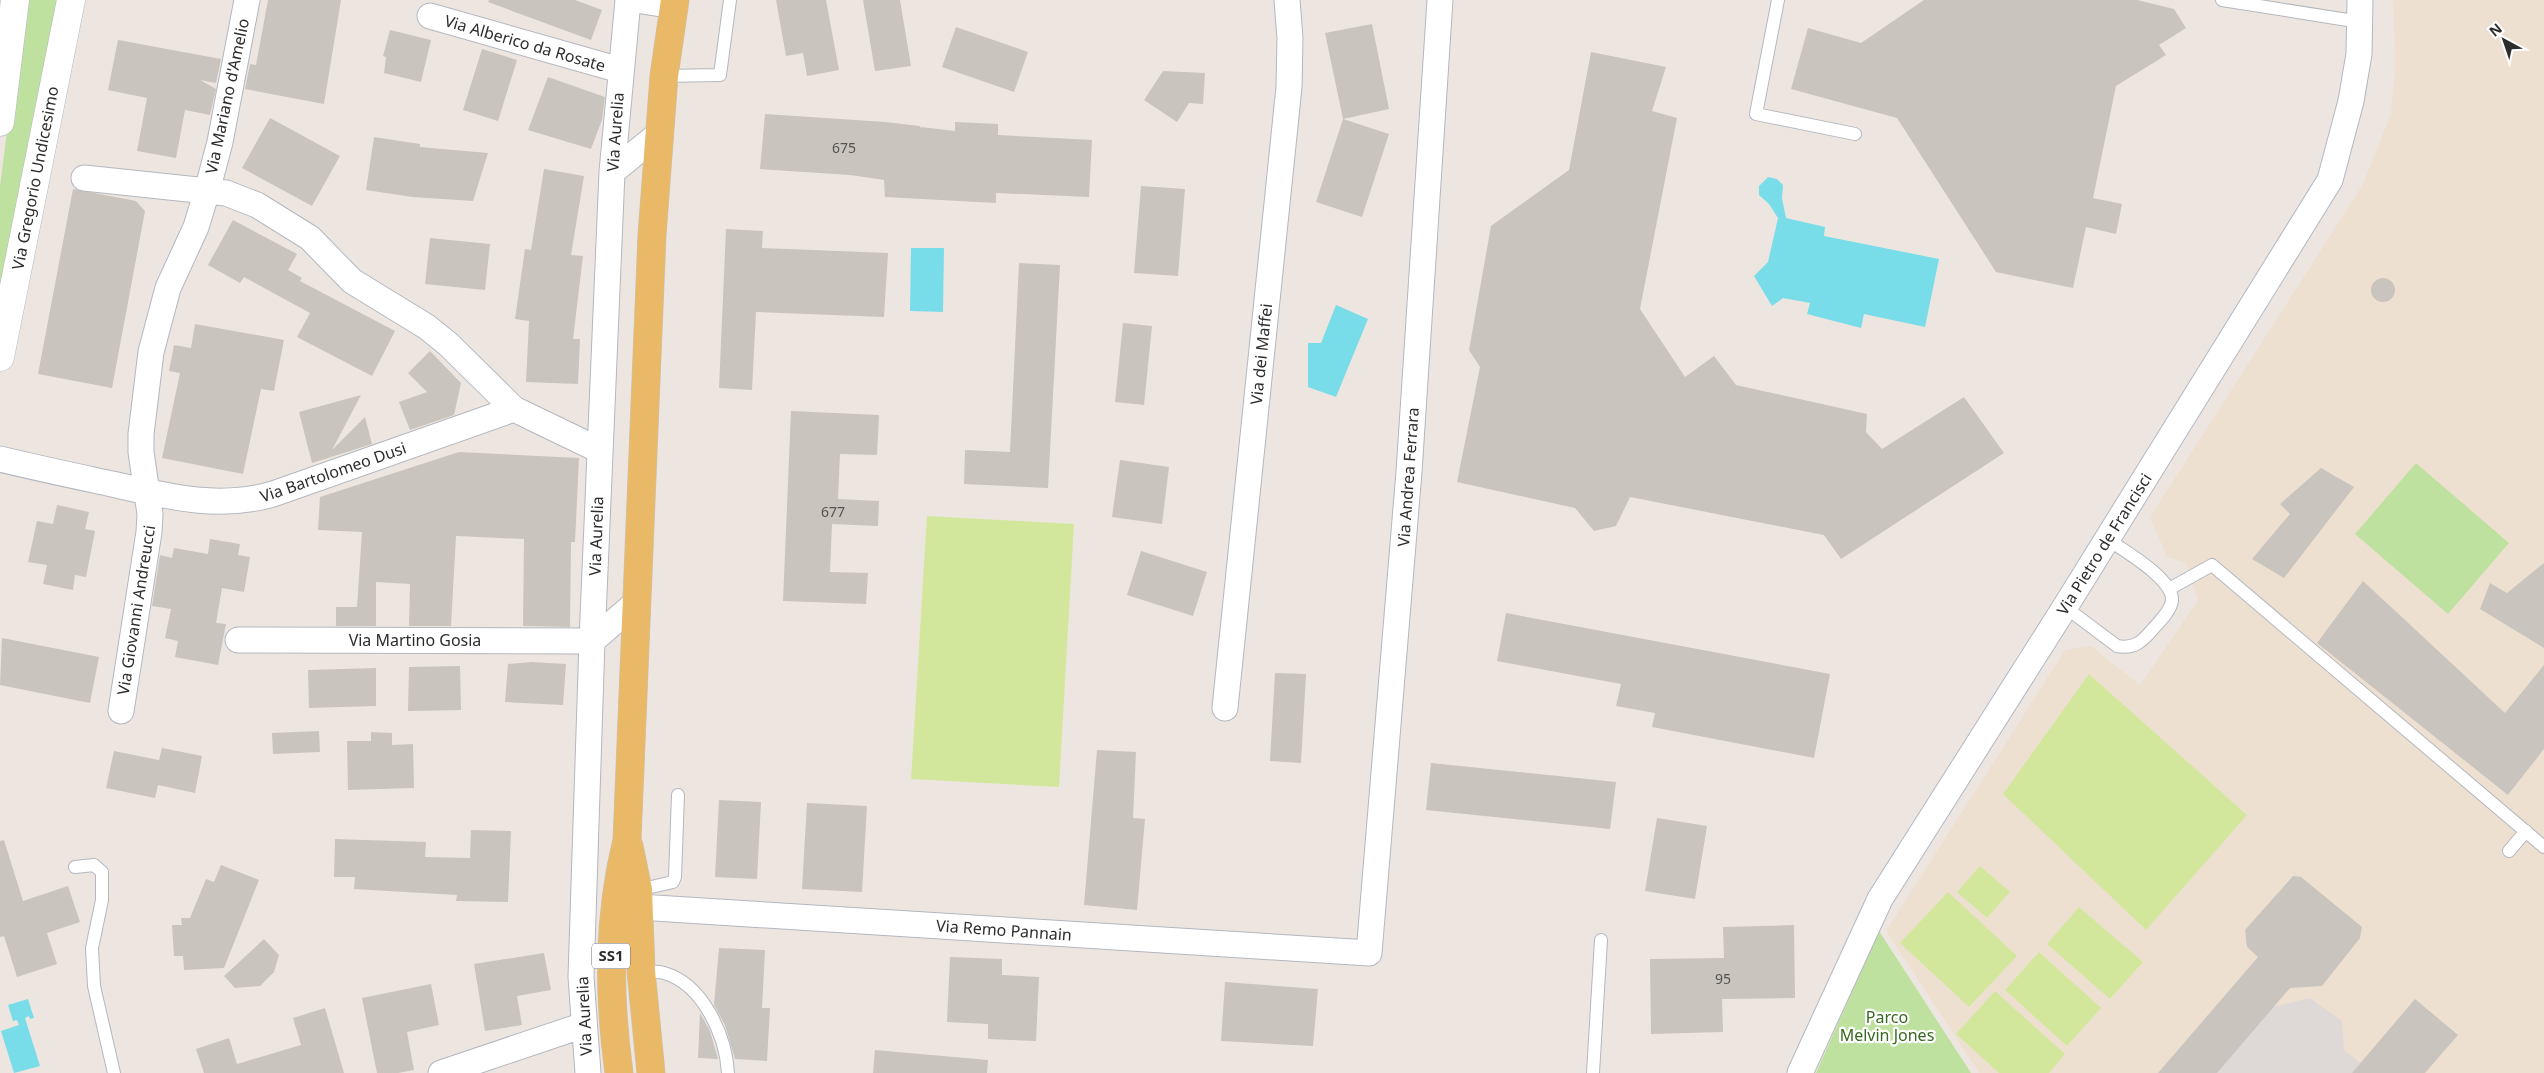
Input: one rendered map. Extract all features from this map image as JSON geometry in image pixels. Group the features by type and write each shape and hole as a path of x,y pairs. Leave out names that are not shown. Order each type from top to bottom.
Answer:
{"main road":[{"name":"Via Aurelia","path":"619,1073 612,1008 611,949 615,897 628,840 652,235 664,76 674,3"},
{"name":"Via Aurelia","path":"628,840 639,898 641,971 650,1073"}],"street":[{"path":"0,122 15,0"},
{"name":"Via Gregorio Undicesimo","path":"0,357 71,0"},
{"name":"Via Mariano d'Amelio","path":"207,191 220,142 247,0"},
{"name":"Via Aurelia","path":"588,1073 581,977 599,450 612,172 628,0"},
{"name":"Via Aurelia","path":"636,0 674,3"},
{"name":"Via dei Maffei","path":"1225,708 1289,86 1290,38 1287,0"},
{"name":"Via Andrea Ferrara","path":"1369,953 1409,472 1440,0"},
{"name":"Via Pietro de Francisci","path":"1800,1073 1880,899 2065,607 2330,180 2358,63 2360,11"},
{"name":"Via Alberico da Rosate","path":"430,16 620,70"},
{"path":"612,172 660,133"},
{"path":"84,178 226,193 248,200 310,238 352,280 427,327 448,344 514,409 599,450"},
{"name":"Via Giovanni Andreucci","path":"121,711 149,532 148,493 141,452 141,434 151,352 168,288 196,227 207,191"},
{"name":"Via Bartolomeo Dusi","path":"0,459 148,493 215,502 257,499 514,409"},
{"path":"592,641 637,602"},
{"name":"Via Martino Gosia","path":"238,640 592,641"},
{"name":"Via Remo Pannain","path":"639,898 1369,953"},
{"path":"441,1073 584,1025"}],"lane":[{"path":"664,76 720,74 730,0"},
{"path":"1778,0 1756,114 1855,134"},
{"path":"2222,0 2360,11"},
{"path":"2065,607 2117,646 2126,648 2143,641 2166,614 2172,604 2169,589 2145,564 2107,539"},
{"path":"2169,589 2212,565 2544,847"},
{"path":"639,898 673,882 675,877 678,795"},
{"path":"2509,851 2526,831"},
{"path":"75,867 94,865 102,872 102,900 92,948 94,986 114,1073"},
{"path":"1593,1073 1601,940"},
{"path":"641,971 671,976 684,984 699,998 717,1027 724,1048 728,1073"}],"shaded area":[{"path":"2393,0 2544,0 2544,1073 1979,1073 1886,931 2065,650 2091,646 2140,685 2198,600 2185,562 2167,557 2150,517 2363,184 2391,114 2395,67"},
{"path":"2310,998 2342,1021 2344,1050 2361,1063 2352,1073 2216,1073 2272,1007"}],"green space":[{"path":"24,0 59,0 0,302 0,186"},
{"path":"2416,463 2509,543 2448,614 2355,534"},
{"path":"927,516 1074,524 1059,787 911,779"},
{"path":"2089,674 2247,815 2146,930 2003,794"},
{"path":"1980,866 2010,892 1987,918 1957,892"},
{"path":"1948,892 2017,956 1969,1007 1900,943"},
{"path":"2079,907 2143,962 2110,999 2047,944"},
{"name":"Parco Melvin Jones","path":"1879,931 1971,1073 1816,1073"},
{"path":"2039,952 2101,1008 2067,1046 2005,990"},
{"path":"1995,991 2065,1054 2049,1073 1999,1073 1956,1034"}],"water":[{"path":"1768,177 1777,179 1783,185 1782,198 1786,218 1825,227 1824,236 1939,259 1925,327 1864,314 1861,328 1807,314 1810,303 1783,298 1772,306 1754,276 1768,262 1778,218 1769,204 1759,195 1759,186"},
{"path":"911,248 944,248 943,312 910,311"},
{"path":"1336,305 1368,319 1336,397 1308,387 1308,343 1321,343"},
{"path":"28,999 34,1018 30,1019 29,1016 25,1018 40,1066 14,1073 1,1031 19,1025 17,1020 13,1021 8,1005"}],"building":[{"path":"268,0 341,0 324,104 245,89 250,64 256,65"},
{"path":"489,0 575,0 602,10 591,40 488,2"},
{"path":"776,0 826,0 839,70 807,76 803,53 786,56"},
{"path":"863,0 900,0 911,66 875,71"},
{"path":"1924,0 2137,0 2174,9 2186,28 2159,45 2166,55 2116,86 2093,198 2122,204 2116,234 2086,227 2073,288 1996,272 1897,118 1791,89 1808,28 1861,43"},
{"path":"1372,24 1389,109 1343,119 1325,33"},
{"path":"956,27 1028,52 1014,92 942,67"},
{"path":"390,30 431,40 421,82 384,73 386,57 383,56"},
{"path":"118,40 221,59 216,83 200,80 216,89 210,115 185,110 176,158 137,151 147,98 108,90"},
{"path":"482,49 517,60 498,121 463,110"},
{"path":"1591,52 1666,67 1652,111 1677,118 1640,309 1685,377 1714,356 1736,385 1867,414 1866,432 1882,449 1964,397 2004,453 1841,559 1824,535 1630,497 1616,526 1594,531 1575,508 1457,482 1480,367 1469,350 1491,226 1569,170"},
{"path":"1163,71 1205,73 1203,104 1189,103 1177,122 1144,100"},
{"path":"548,77 605,97 602,120 591,149 528,130"},
{"path":"765,114 885,122 920,126 921,129 921,127 955,131 955,122 998,124 998,135 1092,140 1089,197 996,193 996,203 885,197 884,180 850,175 760,169"},
{"path":"270,118 340,156 312,206 242,168"},
{"path":"1343,119 1389,134 1362,217 1316,202"},
{"path":"374,137 420,144 420,147 488,153 473,201 412,197 366,190"},
{"path":"544,169 584,176 571,255 583,256 573,339 580,339 578,384 526,382 529,321 515,319 525,249 531,250"},
{"path":"1141,186 1185,189 1178,276 1134,273"},
{"path":"73,189 136,201 145,211 112,388 38,374"},
{"path":"233,220 297,254 288,270 302,278 300,281 395,331 372,376 297,337 310,313 244,277 240,283 208,265"},
{"path":"726,229 763,231 762,248 888,253 884,317 756,312 752,390 719,388"},
{"path":"430,238 490,244 485,290 425,284"},
{"path":"1019,263 1060,265 1048,488 964,484 965,450 1010,452"},
{"path":"2383,278 2388,279 2394,285 2394,295 2388,301 2383,302 2378,301 2372,295 2371,290 2372,285 2378,279"},
{"path":"1123,323 1152,326 1144,405 1115,402"},
{"path":"195,324 284,340 274,391 261,389 243,474 162,458 180,373 169,371 174,345 191,348"},
{"path":"430,351 461,383 454,415 410,430 399,402 427,392 408,373"},
{"path":"361,395 332,450 365,417 372,444 312,463 299,412"},
{"path":"791,411 879,415 877,455 840,454 838,499 879,501 878,526 832,524 830,572 868,573 866,604 783,601"},
{"path":"459,452 579,458 575,542 571,542 570,627 523,626 524,539 456,536 451,626 409,626 410,584 376,582 376,626 336,626 336,607 357,607 362,532 318,530 320,497"},
{"path":"1120,460 1169,467 1162,524 1112,517"},
{"path":"2321,468 2354,487 2284,578 2252,559 2290,514 2280,504"},
{"path":"57,505 89,512 85,529 95,531 86,577 75,575 73,590 43,584 47,565 28,562 37,521 53,524"},
{"path":"210,539 240,544 238,555 250,557 244,592 222,588 216,623 226,624 218,665 175,657 178,641 165,638 171,609 152,606 160,555 172,558 174,548 208,554"},
{"path":"1141,551 1207,572 1193,616 1127,595"},
{"path":"2544,563 2544,648 2480,609 2490,583 2507,593"},
{"path":"2363,581 2505,713 2544,665 2544,749 2508,795 2317,643"},
{"path":"1506,613 1830,674 1814,758 1652,727 1655,713 1616,706 1621,684 1497,661"},
{"path":"2,638 99,657 90,703 0,685"},
{"path":"532,662 566,664 563,705 505,702 508,664"},
{"path":"460,666 461,710 408,711 409,667"},
{"path":"376,668 376,706 309,708 308,670"},
{"path":"1275,673 1306,674 1301,763 1270,761"},
{"path":"319,731 320,752 273,754 272,733"},
{"path":"371,732 392,733 392,745 413,744 414,788 348,790 347,741 371,741"},
{"path":"162,748 202,756 195,793 158,785 155,798 106,788 114,751 159,760"},
{"path":"1097,750 1136,752 1133,818 1145,819 1137,910 1084,905"},
{"path":"1431,763 1616,782 1610,829 1426,810"},
{"path":"719,800 761,802 757,879 715,877"},
{"path":"807,803 867,806 862,892 802,889"},
{"path":"1657,818 1707,826 1695,899 1645,891"},
{"path":"471,830 511,831 508,902 456,901 457,895 354,889 355,877 334,877 335,839 426,842 425,857 470,858"},
{"path":"4,840 23,901 68,886 80,922 47,933 57,964 17,977 4,936 0,937 0,841"},
{"path":"221,865 259,880 224,968 184,970 183,956 174,956 172,925 182,925 181,918 190,918 206,879 214,882"},
{"path":"2293,876 2301,877 2362,927 2360,938 2322,986 2290,988 2217,1073 2158,1073 2258,957 2247,947 2245,930"},
{"path":"1794,925 1795,998 1722,999 1723,1032 1651,1034 1650,959 1724,958 1723,927"},
{"path":"264,939 279,955 274,972 260,986 235,988 224,976"},
{"path":"719,948 765,950 762,1008 770,1008 767,1061 735,1059 725,1025 714,1005"},
{"path":"544,953 551,990 517,996 522,1025 485,1031 474,964"},
{"path":"950,957 1002,959 1002,975 1039,977 1036,1041 988,1039 988,1024 947,1022"},
{"path":"1225,982 1318,989 1313,1046 1221,1041"},
{"path":"431,984 439,1025 407,1032 414,1070 398,1073 377,1073 362,998"},
{"path":"2415,999 2458,1035 2425,1073 2352,1073"},
{"path":"325,1008 344,1073 204,1073 196,1049 229,1038 237,1064 301,1045 293,1018"},
{"path":"700,1013 710,1031 718,1059 698,1058"},
{"path":"875,1050 988,1060 987,1073 873,1073"}]}
